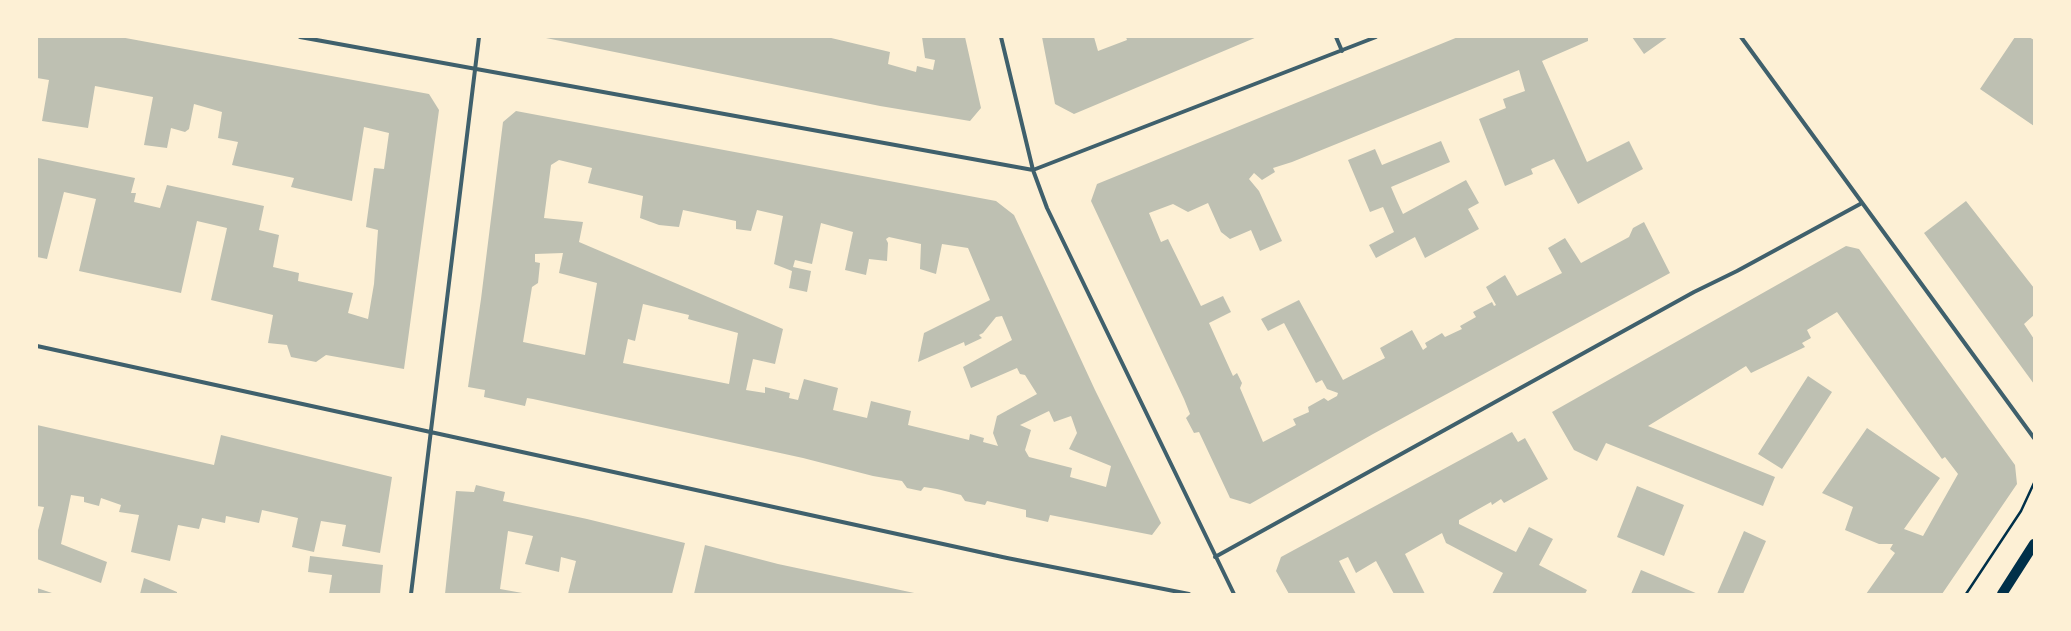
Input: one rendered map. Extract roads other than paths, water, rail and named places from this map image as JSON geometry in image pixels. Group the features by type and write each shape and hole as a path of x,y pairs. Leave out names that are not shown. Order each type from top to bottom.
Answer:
{"main road":[{"path":"2002,594 2034,544"}],"street":[{"path":"300,37 1033,170 1376,37"},
{"path":"411,594 479,37"},
{"path":"1001,37 1033,170 1046,208 1234,594"},
{"path":"1336,37 1342,51"},
{"path":"1741,37 2034,438"},
{"path":"1215,557 1694,292 1737,271 1862,203"},
{"path":"37,346 1007,558 1189,594"}]}
